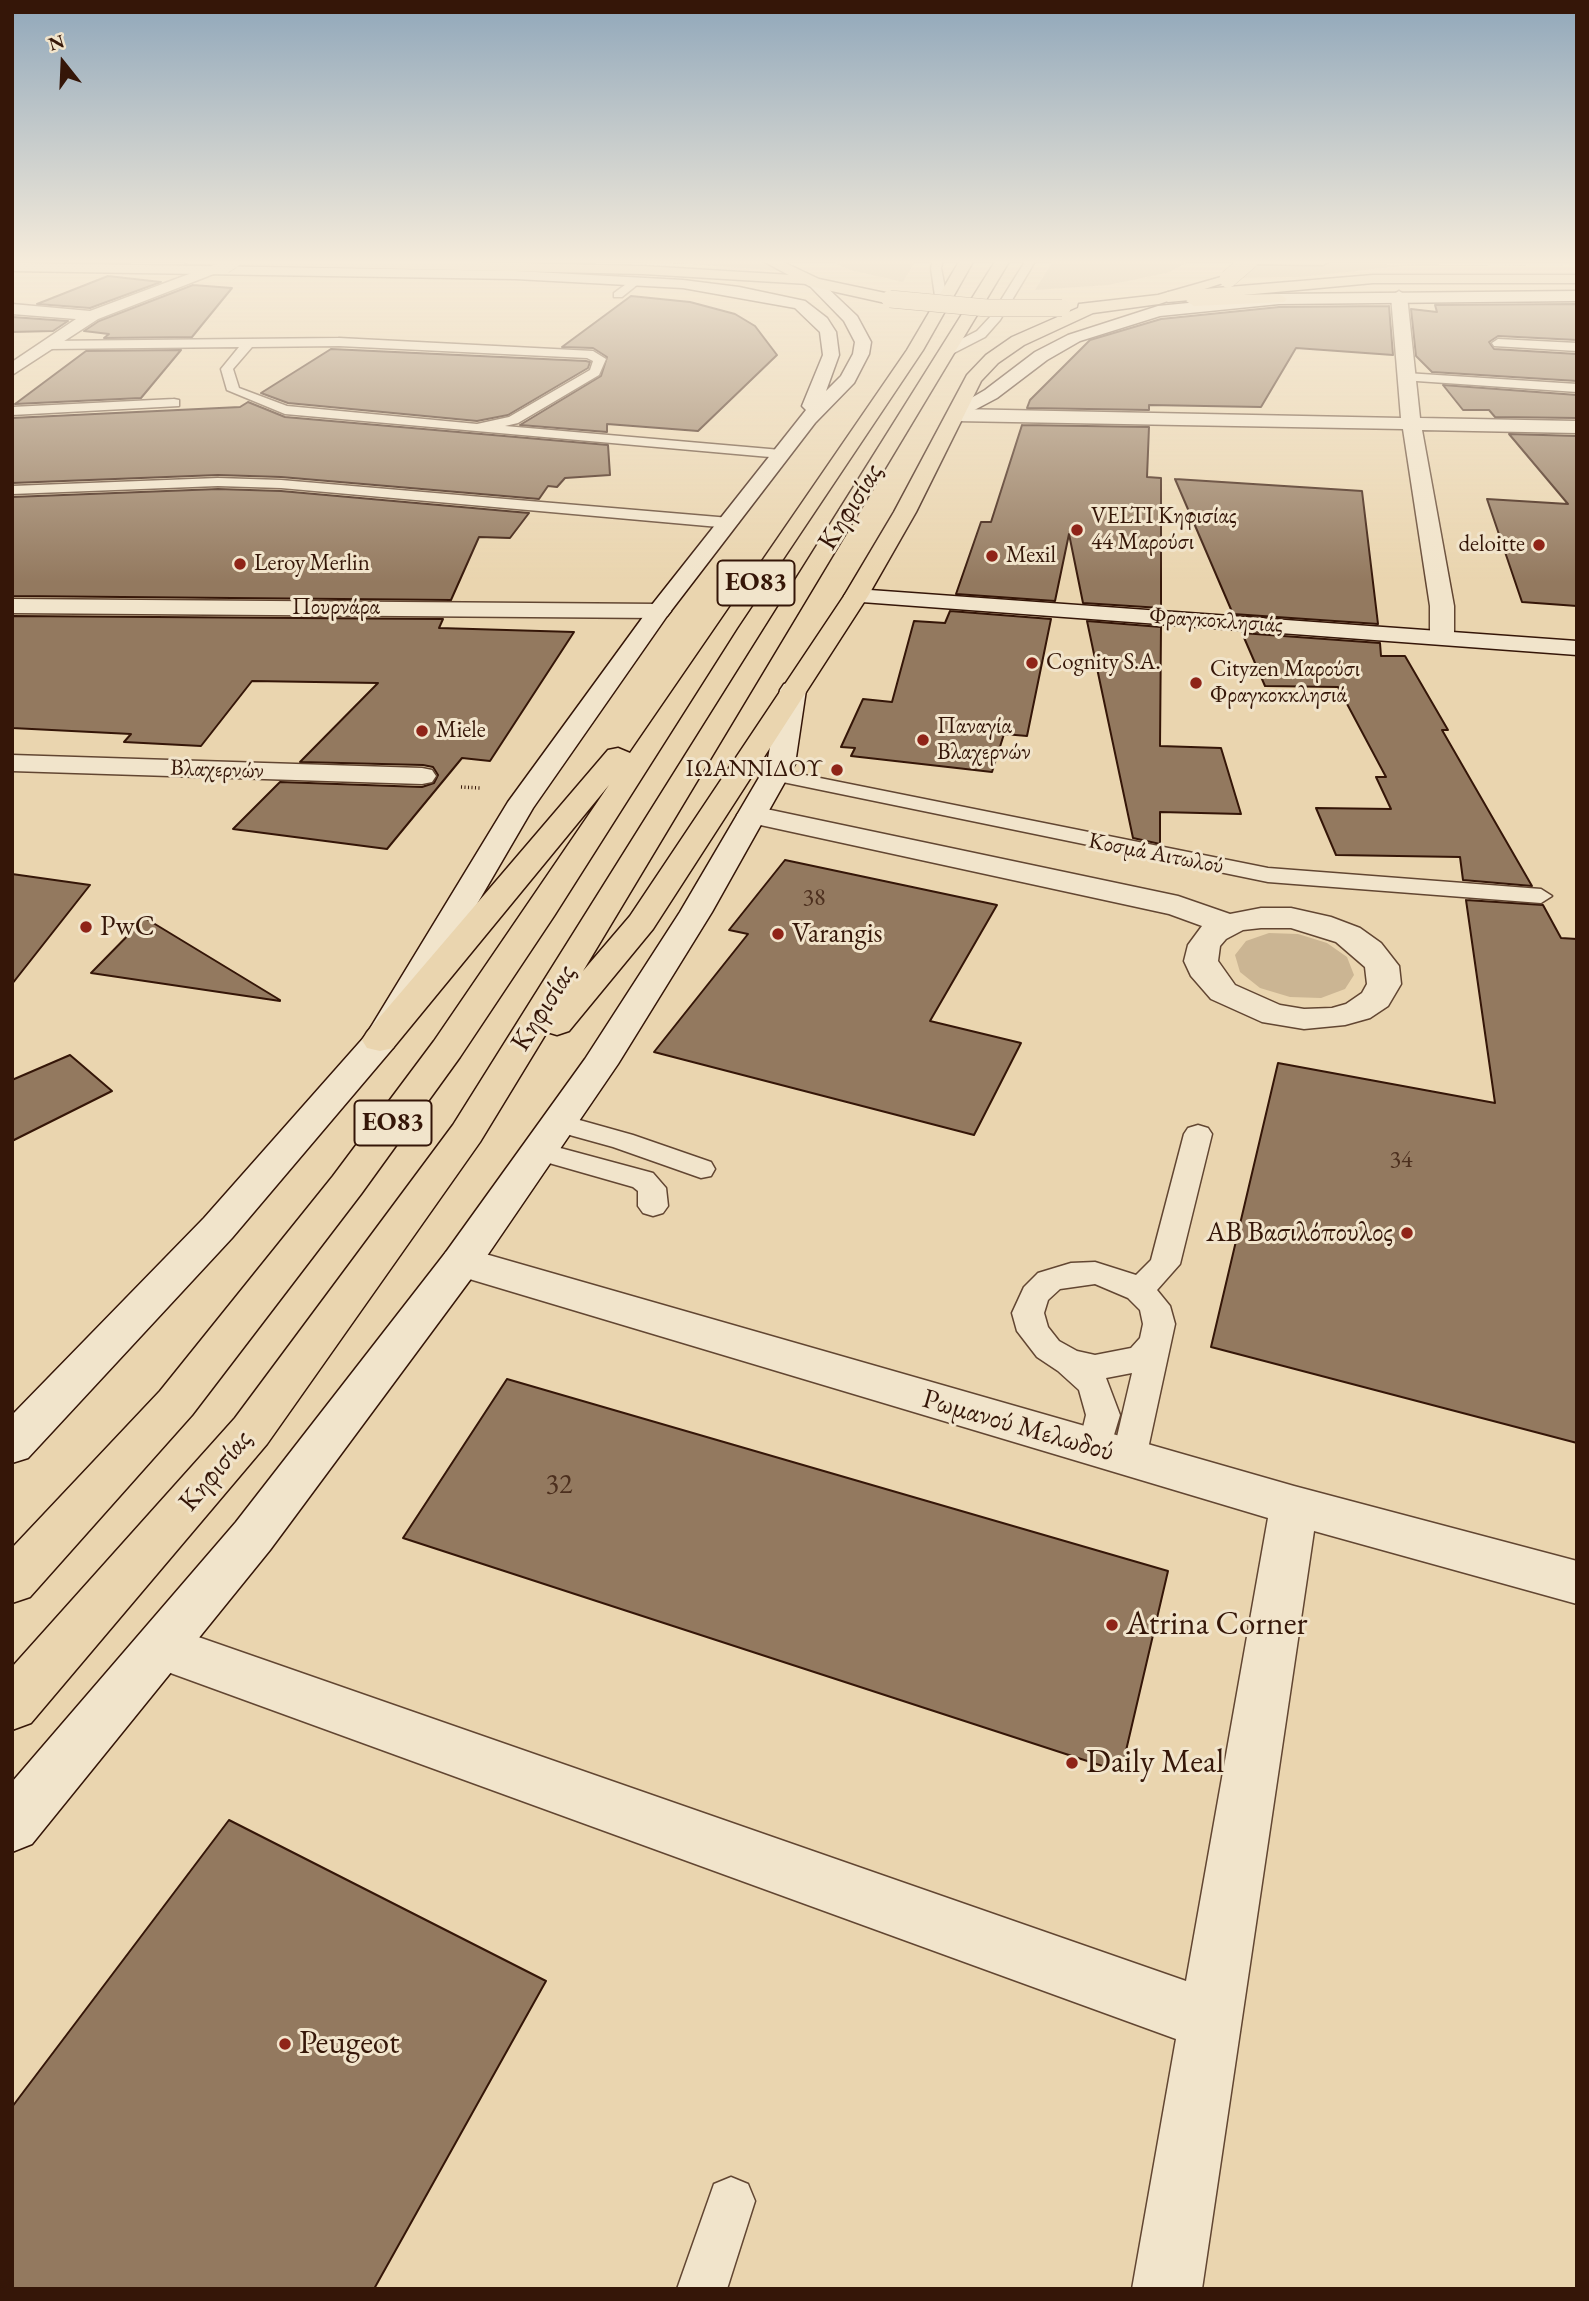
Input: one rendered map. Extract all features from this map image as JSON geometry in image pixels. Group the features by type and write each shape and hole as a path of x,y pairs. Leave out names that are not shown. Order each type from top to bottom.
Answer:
{"main road":[{"name":"Κηφισίας","path":"12,1581 176,1403 347,1185 447,1049 538,916 725,628 903,367"},
{"name":"Κηφισίας","path":"467,1133 937,367"},
{"name":"Κηφισίας","path":"12,1706 251,1431 467,1133 642,922 856,596 973,379 985,367"},
{"path":"380,1040 725,628"}],"street":[{"path":"808,418 816,391 828,367"},
{"path":"12,1445 218,1228 380,1040 518,808 659,611 730,523 808,418 848,379 854,367"},
{"path":"957,413 991,394 1026,367"},
{"path":"1405,367 1411,422 1442,606 1442,637"},
{"path":"957,413 1577,427"},
{"name":"Φραγκοκλησιάς","path":"856,596 1577,648"},
{"name":"Πουρνάρα","path":"12,606 659,611"},
{"path":"12,1825 253,1536 461,1262 600,1064 696,912 781,764 793,690"},
{"name":"Βλαχερνών","path":"12,763 422,776"},
{"path":"751,816 1178,906 1231,925 1261,918 1291,918 1329,928 1348,935 1369,950 1382,966 1384,984 1376,999 1358,1011 1333,1018 1274,1015 1246,1005 1223,992 1208,976 1201,961 1204,945 1214,932 1231,925"},
{"name":"Ρωμανού Μελωδού","path":"461,1262 1294,1506 1577,1583"},
{"path":"1167,2289 1294,1506"},
{"path":"161,1647 1210,2020"}],"lane":[{"path":"227,367 233,390 285,410 781,454"},
{"path":"477,428 513,420 595,372 597,367"},
{"path":"1406,377 1577,388"},
{"path":"12,411 174,403"},
{"path":"12,490 218,482 281,484 730,523"},
{"name":"Κοσμά Αιτωλού","path":"775,775 1268,876 1541,896"},
{"path":"1139,1290 1165,1264 1198,1134"},
{"path":"548,1137 623,1141 701,1169"},
{"path":"548,1137 643,1180 652,1188 653,1206"},
{"path":"1083,1273 1119,1279 1139,1290 1154,1306 1159,1324 1155,1342 1112,1453 1093,1384 1069,1362 1048,1349 1033,1331 1028,1312 1035,1295 1049,1281 1083,1273"},
{"path":"1069,1362 1095,1367 1121,1365 1142,1357 1155,1342"},
{"path":"702,2289 732,2201"}],"path":[{"path":"454,787 485,788"}],"shaded area":[{"path":"1269,933 1298,934 1327,943 1347,957 1354,975 1345,989 1321,998 1290,997 1260,988 1240,972 1235,955 1246,941"}],"building":[{"path":"64,367 167,367 141,398 15,404"},
{"path":"302,367 588,367 508,415 477,421 288,403 261,393"},
{"path":"604,367 764,367 698,431 607,424 607,432 520,425 601,376"},
{"path":"1063,367 1285,367 1261,407 1149,405 1149,410 1027,408 1030,400"},
{"path":"1427,367 1577,367 1577,381 1432,372"},
{"path":"1443,385 1577,395 1577,418 1495,417 1489,410 1463,410"},
{"path":"248,402 285,417 608,445 610,475 565,478 557,487 548,486 539,499 281,477 218,475 12,483 12,418 240,407"},
{"path":"1022,425 1149,427 1147,477 1161,478 1161,608 1083,603 1069,534 1055,601 956,594 981,522 991,522"},
{"name":"deloitte","path":"1509,434 1577,436 1577,606 1522,602 1487,499 1568,504"},
{"path":"1175,479 1362,491 1378,624 1233,614"},
{"name":"Leroy Merlin","path":"218,489 281,491 529,513 510,538 479,537 451,600 12,596 12,497"},
{"path":"950,611 1051,619 1027,736 1004,734 992,772 851,756 855,748 841,747 863,699 892,702 914,621 945,623"},
{"path":"12,616 443,619 439,628 574,632 490,761 462,758 387,849 233,829 280,782 422,787 434,783 438,775 433,767 423,765 300,762 378,683 252,681 201,746 124,742 131,734 12,728"},
{"path":"1087,621 1161,627 1160,746 1221,748 1241,814 1160,812 1160,844 1133,838"},
{"path":"1242,633 1380,643 1381,656 1405,656 1448,730 1442,730 1532,886 1463,880 1460,857 1336,855 1316,808 1391,809 1376,777 1386,777 1338,687 1265,686"},
{"path":"785,860 997,905 930,1021 1021,1043 974,1135 654,1052 748,934 729,930"},
{"path":"12,874 90,885 12,984"},
{"name":"ΑΒ Βασιλόπουλος","path":"1466,900 1543,905 1561,938 1577,939 1577,1443 1211,1347 1278,1063 1495,1103"},
{"path":"145,918 280,1000 280,1001 91,973"},
{"path":"70,1055 112,1091 12,1141 12,1080"},
{"path":"507,1379 1168,1571 1121,1772 403,1538"},
{"name":"Peugeot","path":"229,1820 546,1981 374,2289 12,2289 12,2107"}],"place":[{"name":"VELTI Κηφισίας 44 Μαρούσι","path":"1077,530"},
{"name":"deloitte","path":"1539,545"},
{"name":"Mexil","path":"992,556"},
{"name":"Leroy Merlin","path":"240,564"},
{"name":"Cognity S.A.","path":"1032,663"},
{"name":"Cityzen Μαρούσι Φραγκοκκλησιά","path":"1196,683"},
{"name":"Miele","path":"422,731"},
{"name":"Παναγία Βλαχερνών","path":"923,740"},
{"name":"ΙΩΑΝΝΙΔΟΥ","path":"837,770"},
{"name":"PwC","path":"86,927"},
{"name":"Varangis","path":"778,934"},
{"name":"ΑΒ Βασιλόπουλος","path":"1407,1233"},
{"name":"Atrina Corner","path":"1112,1625"},
{"name":"Daily Meal","path":"1072,1763"},
{"name":"Peugeot","path":"285,2044"}]}
